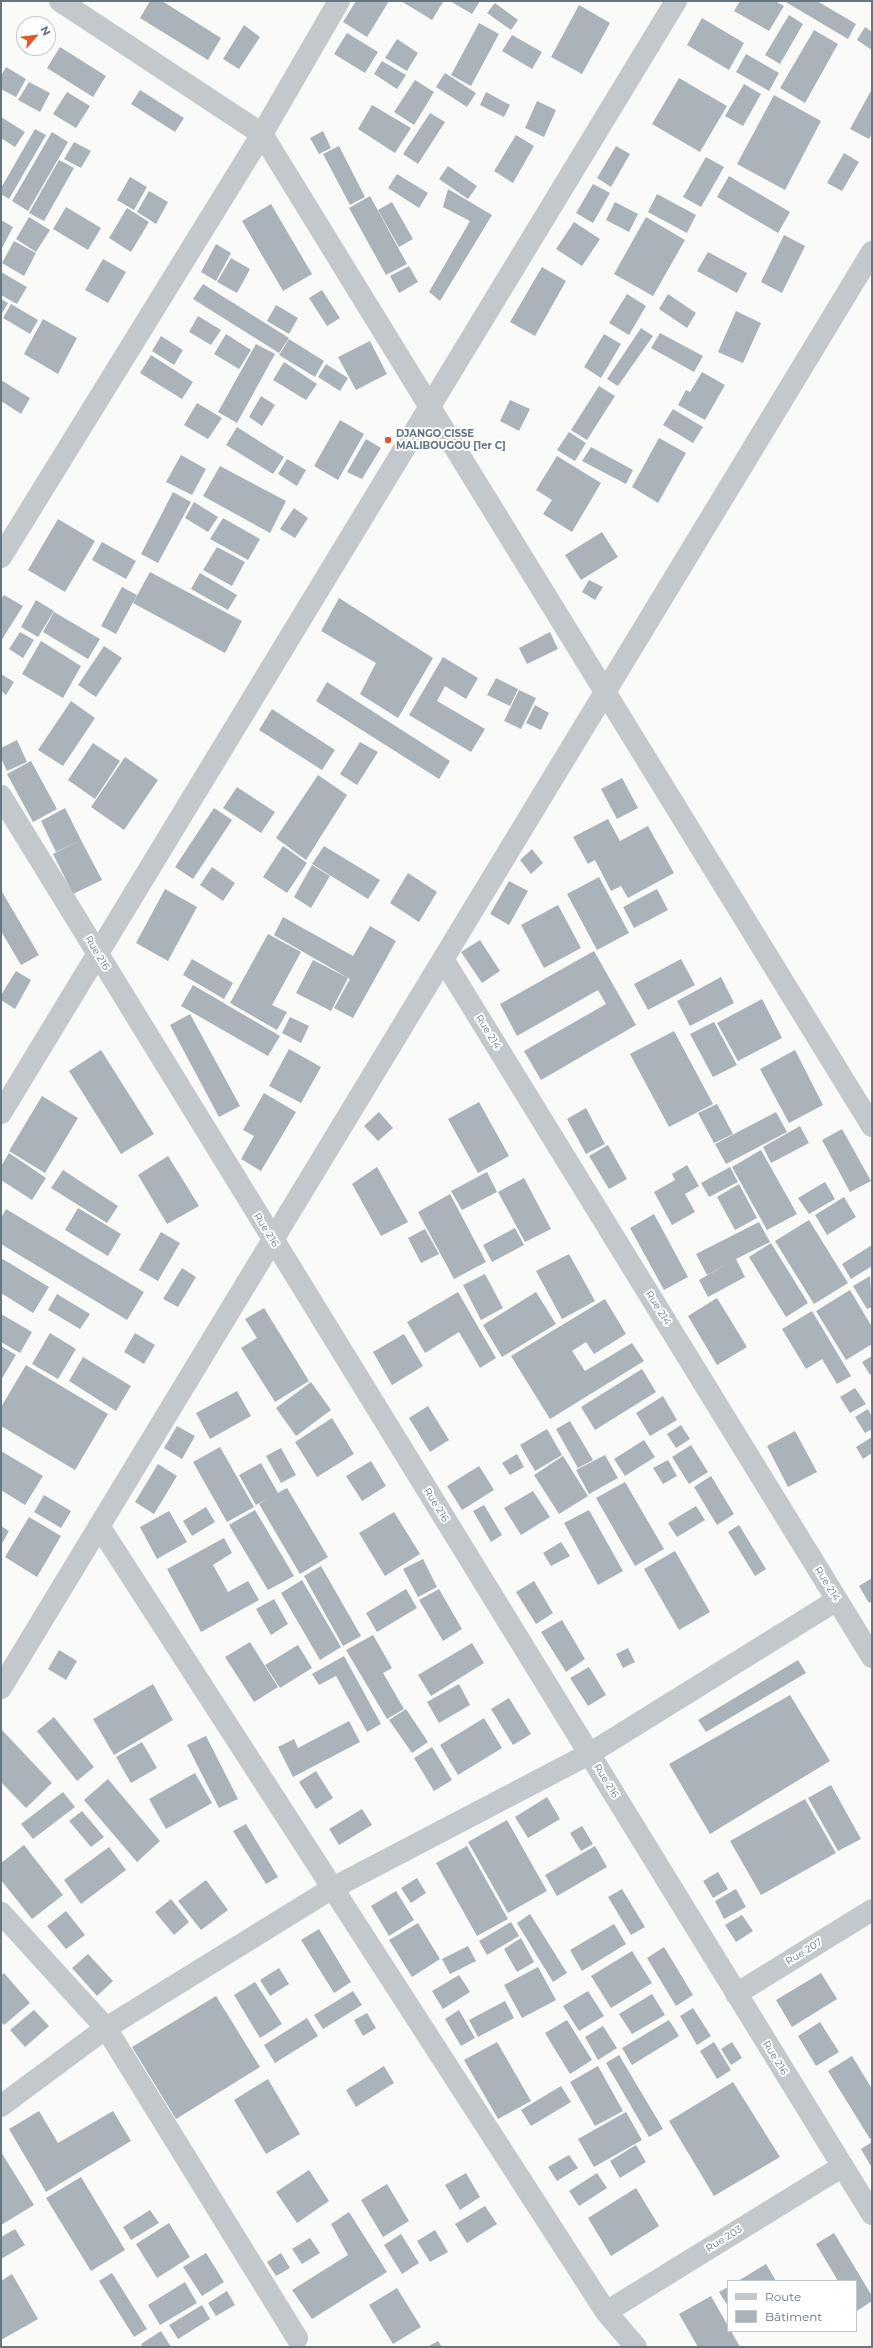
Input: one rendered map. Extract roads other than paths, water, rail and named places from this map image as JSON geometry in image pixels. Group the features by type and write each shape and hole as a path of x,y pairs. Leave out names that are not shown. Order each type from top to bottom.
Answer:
{"street":[{"path":"60,1 262,134 606,691 872,1126"},
{"path":"1,556 262,134 339,1"},
{"path":"1,1113 676,1"},
{"path":"1,1688 872,252"},
{"name":"Rue 216","path":"1,796 872,2214"},
{"name":"Rue 214","path":"443,959 872,1656"},
{"path":"99,1526 331,1888 606,2312 636,2347"},
{"path":"1,2106 106,2028 331,1888 589,1754 838,1600"},
{"name":"Rue 207","path":"736,1994 872,1910"},
{"path":"1,1912 106,2028 297,2338"},
{"name":"Rue 203","path":"606,2312 842,2166"}],"place":[{"name":"DJANGO CISSE MALIBOUGOU [1er C]","path":"388,440"}]}
